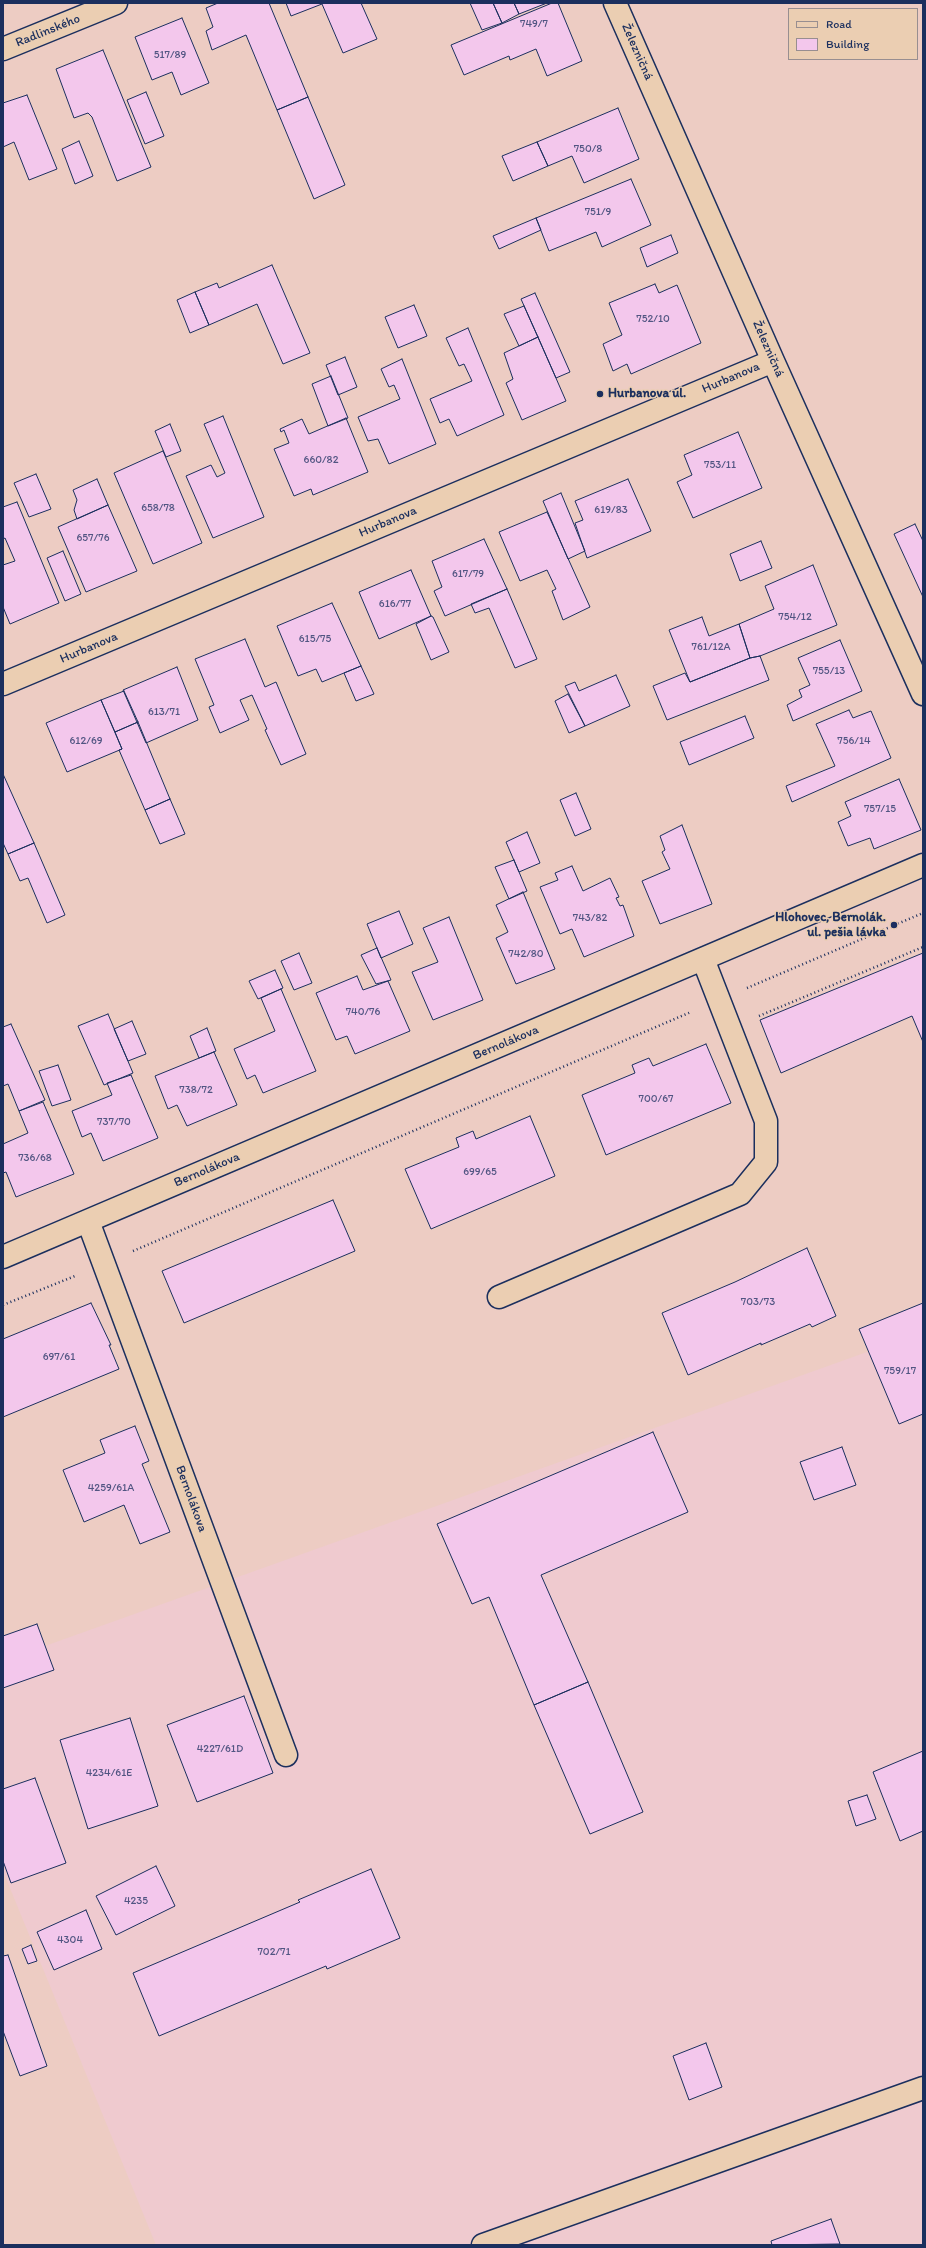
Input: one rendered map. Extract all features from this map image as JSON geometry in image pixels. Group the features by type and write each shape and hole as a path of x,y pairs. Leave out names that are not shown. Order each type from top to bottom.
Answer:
{"street":[{"name":"Radlinského","path":"3,49 116,3"},
{"name":"Železničná","path":"615,3 773,361 923,694"},
{"name":"Hurbanova","path":"3,684 773,361"},
{"name":"Bernolákova","path":"3,1257 923,865"},
{"path":"499,1297 740,1194 766,1162 766,1121 703,959"},
{"name":"Bernolákova","path":"88,1221 286,1755"},
{"path":"483,2245 923,2088"}],"path":[{"path":"3,1305 104,1264 923,913"},
{"path":"730,1028 923,947"}],"shaded area":[{"path":"923,1332 923,2245 156,2245 3,1871 3,1661"}],"building":[{"path":"218,3 269,3 308,97 277,110 246,35 212,50 206,31 213,27 206,8"},
{"path":"286,3 361,3 377,39 343,53 322,4 291,16"},
{"path":"470,3 493,3 502,23 482,30"},
{"path":"493,3 514,3 519,14 502,23"},
{"path":"514,3 547,3 519,14"},
{"path":"552,3 558,3 582,61 547,76 536,49 510,60 509,56 464,75 451,45"},
{"path":"182,18 209,83 181,95 172,72 152,80 135,37"},
{"path":"103,50 151,167 117,181 92,117 88,113 74,118 56,69"},
{"path":"146,92 164,136 145,144 127,100"},
{"path":"27,95 57,169 29,180 14,142 3,147 3,103"},
{"path":"308,97 345,185 314,199 277,110"},
{"path":"618,108 639,159 584,183 572,156 548,166 537,142"},
{"path":"79,141 93,176 75,184 62,149"},
{"path":"537,142 548,166 513,181 502,156"},
{"path":"631,179 651,225 602,247 596,232 549,251 536,218"},
{"path":"536,218 541,230 499,249 493,236"},
{"path":"671,235 678,253 647,267 640,248"},
{"path":"272,265 310,353 283,364 257,304 209,325 195,292 217,283 219,288"},
{"path":"655,284 659,293 677,285 701,343 631,374 627,364 613,371 603,344 622,335 609,303"},
{"path":"195,292 209,325 190,333 177,300"},
{"path":"535,293 570,372 556,378 521,299"},
{"path":"414,305 427,336 398,348 385,317"},
{"path":"524,306 538,337 519,346 504,314"},
{"path":"468,328 504,415 457,436 449,419 440,423 430,399 472,381 464,364 459,366 446,338"},
{"path":"538,337 566,401 522,420 506,383 513,379 504,353"},
{"path":"345,357 357,387 338,395 326,365"},
{"path":"402,359 436,444 389,464 378,439 368,441 358,417 400,399 394,385 389,387 381,369"},
{"path":"331,376 348,418 328,426 312,384"},
{"path":"223,416 264,517 213,538 186,476 211,465 217,477 225,473 204,424"},
{"path":"346,418 368,472 313,495 311,489 294,496 274,449 289,443 284,430 281,432 280,429 302,419 309,434"},
{"path":"170,424 181,451 166,457 155,431"},
{"path":"738,432 762,488 693,518 677,482 692,475 684,455"},
{"path":"163,451 202,543 153,564 114,473"},
{"path":"36,474 51,509 29,517 14,483"},
{"path":"97,479 108,505 77,519 74,510 77,500 73,490"},
{"path":"628,479 651,531 587,558 575,523 583,520 575,501"},
{"path":"561,493 585,551 568,559 543,501"},
{"path":"17,502 59,603 10,624 3,607 3,565 15,561 5,538 3,539 3,507"},
{"path":"108,505 137,571 86,592 58,527"},
{"path":"547,512 590,607 563,620 552,591 556,589 547,570 520,581 499,532"},
{"path":"915,524 923,541 923,597 894,534"},
{"path":"484,539 507,589 445,616 434,591 442,587 432,561"},
{"path":"761,541 772,568 740,581 730,554"},
{"path":"63,551 81,594 65,601 47,558"},
{"path":"813,565 837,625 760,656 750,658 739,624 774,609 765,586"},
{"path":"411,570 431,616 379,639 359,592"},
{"path":"507,589 537,659 515,668 489,608 475,613 471,604"},
{"path":"332,603 361,666 322,682 316,669 298,676 277,626"},
{"path":"431,616 433,617 449,652 431,660 416,624"},
{"path":"702,617 709,636 739,624 750,658 690,682 669,630"},
{"path":"245,639 265,687 276,682 306,754 281,765 265,730 267,729 252,695 240,700 249,720 220,733 209,707 214,705 195,659"},
{"path":"840,640 862,691 793,721 787,705 802,697 799,690 810,685 798,658"},
{"path":"760,656 769,680 667,720 653,686 685,673 690,682 750,658"},
{"path":"361,666 374,694 356,701 344,673"},
{"path":"177,667 198,720 146,743 123,690"},
{"path":"616,675 630,706 585,726 565,686 575,682 579,691"},
{"path":"124,691 138,722 115,732 101,700"},
{"path":"568,694 585,726 569,733 555,701"},
{"path":"101,700 122,749 67,772 46,723"},
{"path":"849,710 853,718 871,711 891,758 792,802 786,786 835,766 816,724"},
{"path":"745,716 754,738 689,765 680,742"},
{"path":"138,722 170,799 145,810 119,750 122,749 115,732"},
{"path":"3,774 34,843 8,854 3,843"},
{"path":"899,779 921,830 874,849 870,838 848,846 838,822 851,816 845,802"},
{"path":"576,793 591,829 575,836 560,800"},
{"path":"170,799 185,834 160,844 145,810"},
{"path":"682,825 712,904 660,924 642,881 670,869 662,852 665,850 660,836"},
{"path":"527,832 540,863 519,872 506,842"},
{"path":"34,843 65,915 47,923 28,878 20,881 8,854"},
{"path":"514,860 527,891 509,899 495,867"},
{"path":"572,866 583,891 610,878 619,897 616,898 620,906 623,905 634,936 584,957 572,929 560,934 540,887 558,880 555,873"},
{"path":"523,892 555,969 516,984 496,938 508,932 496,905"},
{"path":"399,911 413,944 381,958 367,924"},
{"path":"449,917 483,1000 433,1020 412,972 438,962 423,928"},
{"path":"377,948 391,980 376,984 361,955"},
{"path":"299,953 312,983 294,990 281,961"},
{"path":"923,953 923,1042 912,1016 781,1073 760,1020"},
{"path":"275,970 283,988 258,999 249,981"},
{"path":"357,976 363,990 388,981 410,1031 355,1054 347,1036 336,1040 316,993"},
{"path":"281,989 316,1071 263,1093 255,1075 247,1079 234,1049 275,1031 261,998"},
{"path":"108,1014 133,1073 104,1085 78,1026"},
{"path":"132,1021 146,1054 128,1061 114,1029"},
{"path":"11,1024 45,1100 19,1111 8,1084 3,1086 3,1027"},
{"path":"207,1028 216,1051 199,1058 190,1036"},
{"path":"706,1044 731,1103 606,1155 582,1095 635,1073 632,1065 649,1058 653,1066"},
{"path":"214,1052 237,1105 187,1126 177,1105 168,1109 155,1076"},
{"path":"58,1065 71,1100 52,1106 39,1071"},
{"path":"131,1075 158,1138 103,1161 91,1133 82,1137 72,1111 112,1095 107,1083"},
{"path":"43,1102 74,1174 16,1197 6,1172 3,1173 3,1144 28,1133 19,1111"},
{"path":"530,1116 555,1176 431,1229 405,1169 459,1147 456,1138 473,1131 476,1139"},
{"path":"333,1200 355,1251 184,1323 162,1271"},
{"path":"807,1248 836,1316 812,1327 810,1324 761,1345 761,1343 688,1375 662,1313 735,1282"},
{"path":"91,1303 111,1345 109,1345 119,1369 3,1417 3,1339"},
{"path":"923,1303 923,1414 899,1424 859,1329"},
{"path":"135,1426 149,1461 142,1464 170,1532 140,1544 124,1505 84,1522 63,1470 105,1453 100,1440"},
{"path":"653,1432 688,1512 541,1575 588,1682 534,1705 489,1597 472,1604 437,1524"},
{"path":"842,1447 856,1485 814,1500 800,1462"},
{"path":"37,1624 54,1670 3,1688 3,1636"},
{"path":"588,1682 643,1812 590,1834 534,1705"},
{"path":"244,1696 273,1773 197,1802 167,1725"},
{"path":"130,1718 158,1806 88,1829 60,1740"},
{"path":"923,1751 923,1831 900,1841 873,1772"},
{"path":"35,1778 66,1863 11,1883 3,1861 3,1789"},
{"path":"867,1795 876,1819 856,1826 848,1801"},
{"path":"156,1866 175,1906 116,1935 96,1896"},
{"path":"371,1869 400,1938 327,1969 326,1966 159,2036 133,1973 300,1902 298,1900"},
{"path":"86,1910 102,1949 54,1970 37,1932"},
{"path":"31,1945 37,1961 28,1964 22,1949"},
{"path":"8,1955 47,2066 20,2076 3,2031 3,1956"},
{"path":"706,2043 722,2087 689,2100 673,2056"},
{"path":"831,2219 840,2244 772,2245 771,2241"}],"place":[{"name":"Hurbanova ul.","path":"600,394"},
{"name":"Hlohovec, Bernolák. ul. pešia lávka","path":"894,925"}]}
